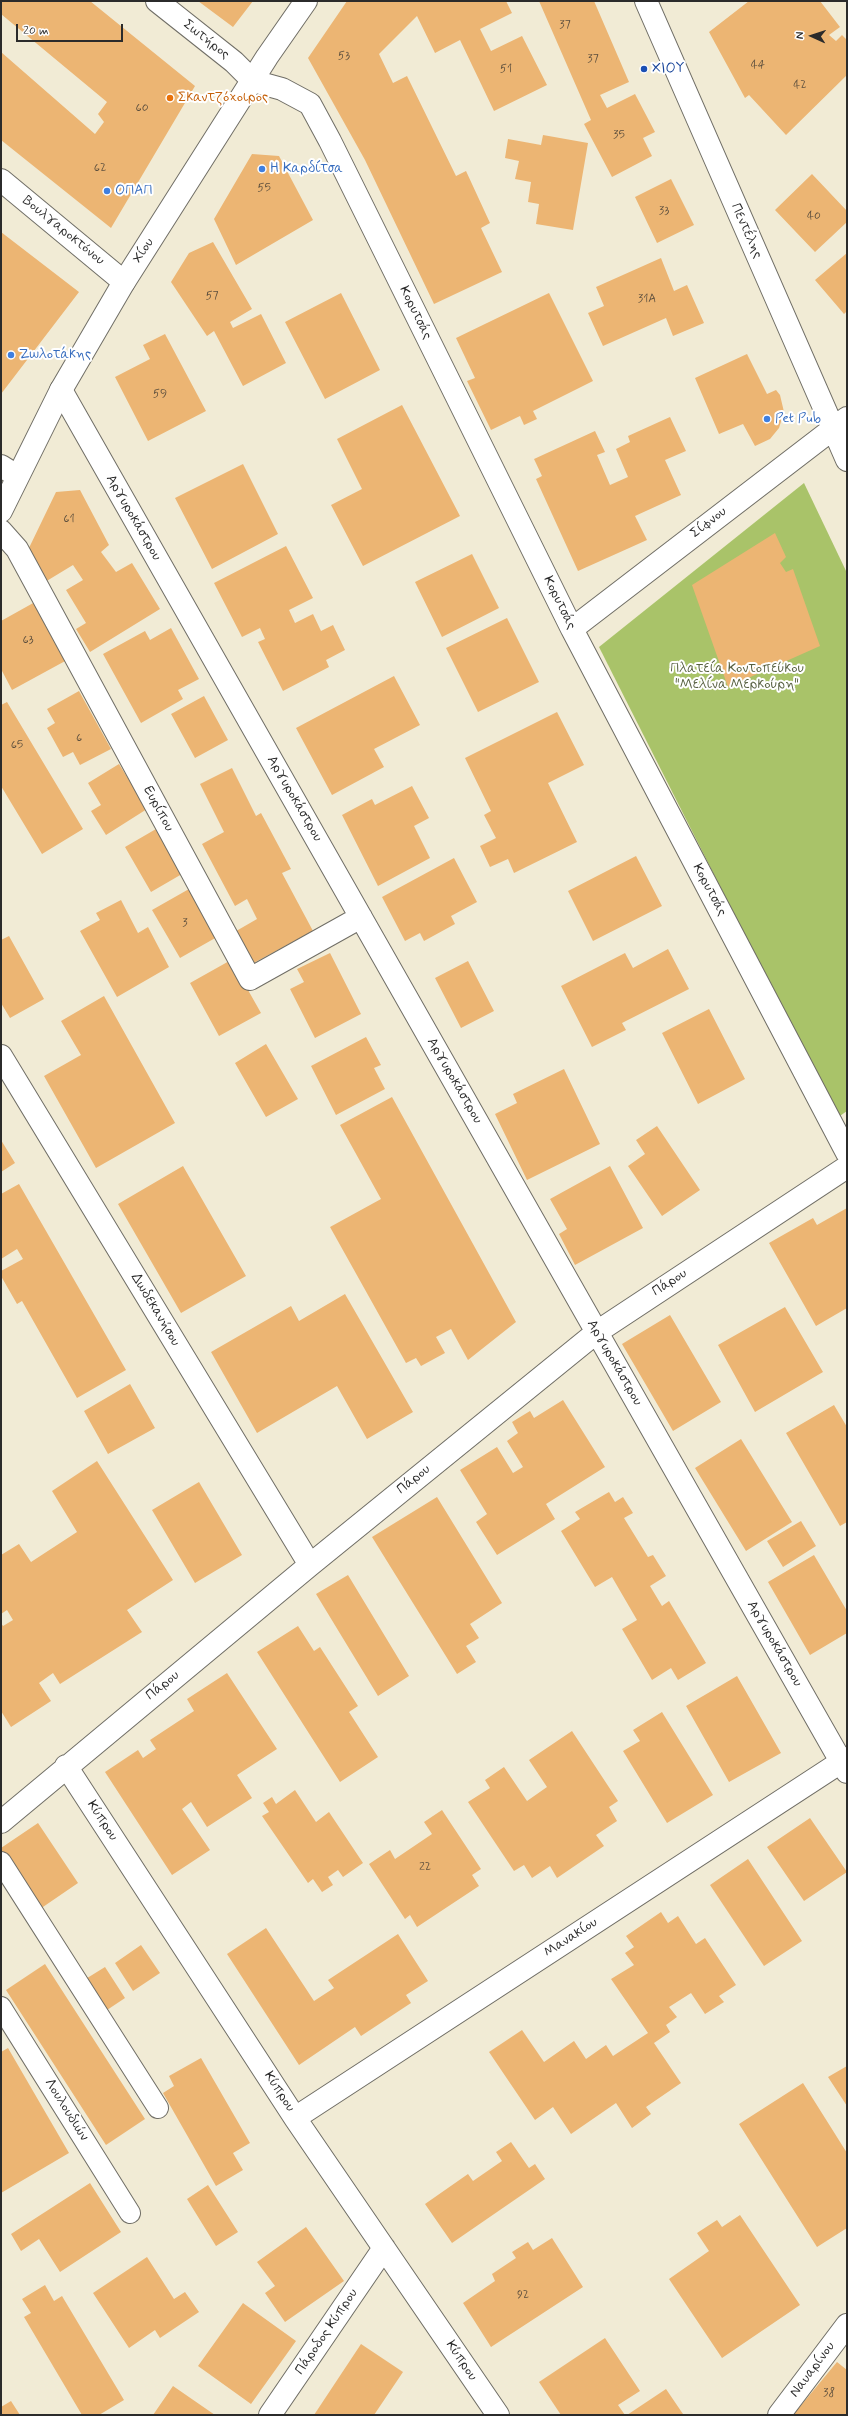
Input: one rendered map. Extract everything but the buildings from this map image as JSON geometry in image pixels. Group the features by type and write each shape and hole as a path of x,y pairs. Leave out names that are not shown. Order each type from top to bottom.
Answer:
{"street":[{"name":"Σωτήρος","path":"157,1 234,62 253,81"},
{"name":"Χίου","path":"1,511 9,471 61,390 124,282 306,1"},
{"name":"Πεντέλης","path":"646,1 840,424 847,460"},
{"name":"Κορυτσάς","path":"253,81 282,89 310,104 330,141 572,629 847,1152"},
{"name":"Βουλγαροκτόνου","path":"1,180 124,282"},
{"name":"Αργυροκάστρου","path":"61,390 597,1332 845,1764"},
{"name":"Σίφνου","path":"572,629 840,424"},
{"name":"Ευρίπου","path":"1,531 17,549 250,979 361,917"},
{"name":"Δωδεκανήσου","path":"1,1056 310,1565"},
{"name":"Πάρου","path":"1,1822 66,1766 310,1565 597,1332 847,1167"},
{"name":"Μανακίου","path":"296,2118 845,1764"},
{"name":"Κύπρου","path":"66,1766 296,2118 498,2415"},
{"name":"Πάροδος Κύπρου","path":"270,2415 384,2248"},
{"name":"Ναυαρίνου","path":"779,2415 847,2325"}],"lane":[{"path":"1,1862 158,2108"},
{"name":"Λουλουδιών","path":"1,2007 130,2213"}],"green space":[{"name":"Πλατεία Κοντοπεύκου \"Μελίνα Μερκούρη\"","path":"804,483 847,573 847,1111 837,1118 599,647"}],"place":[{"name":"ΧΙΟΥ","path":"644,69"},
{"name":"Σκαντζόχοιρος","path":"170,98"},
{"name":"Η Καρδίτσα","path":"262,169"},
{"name":"ΟΠΑΠ","path":"107,191"},
{"name":"Ζωλοτάκης","path":"11,355"},
{"name":"Pet Pub","path":"767,419"}]}
